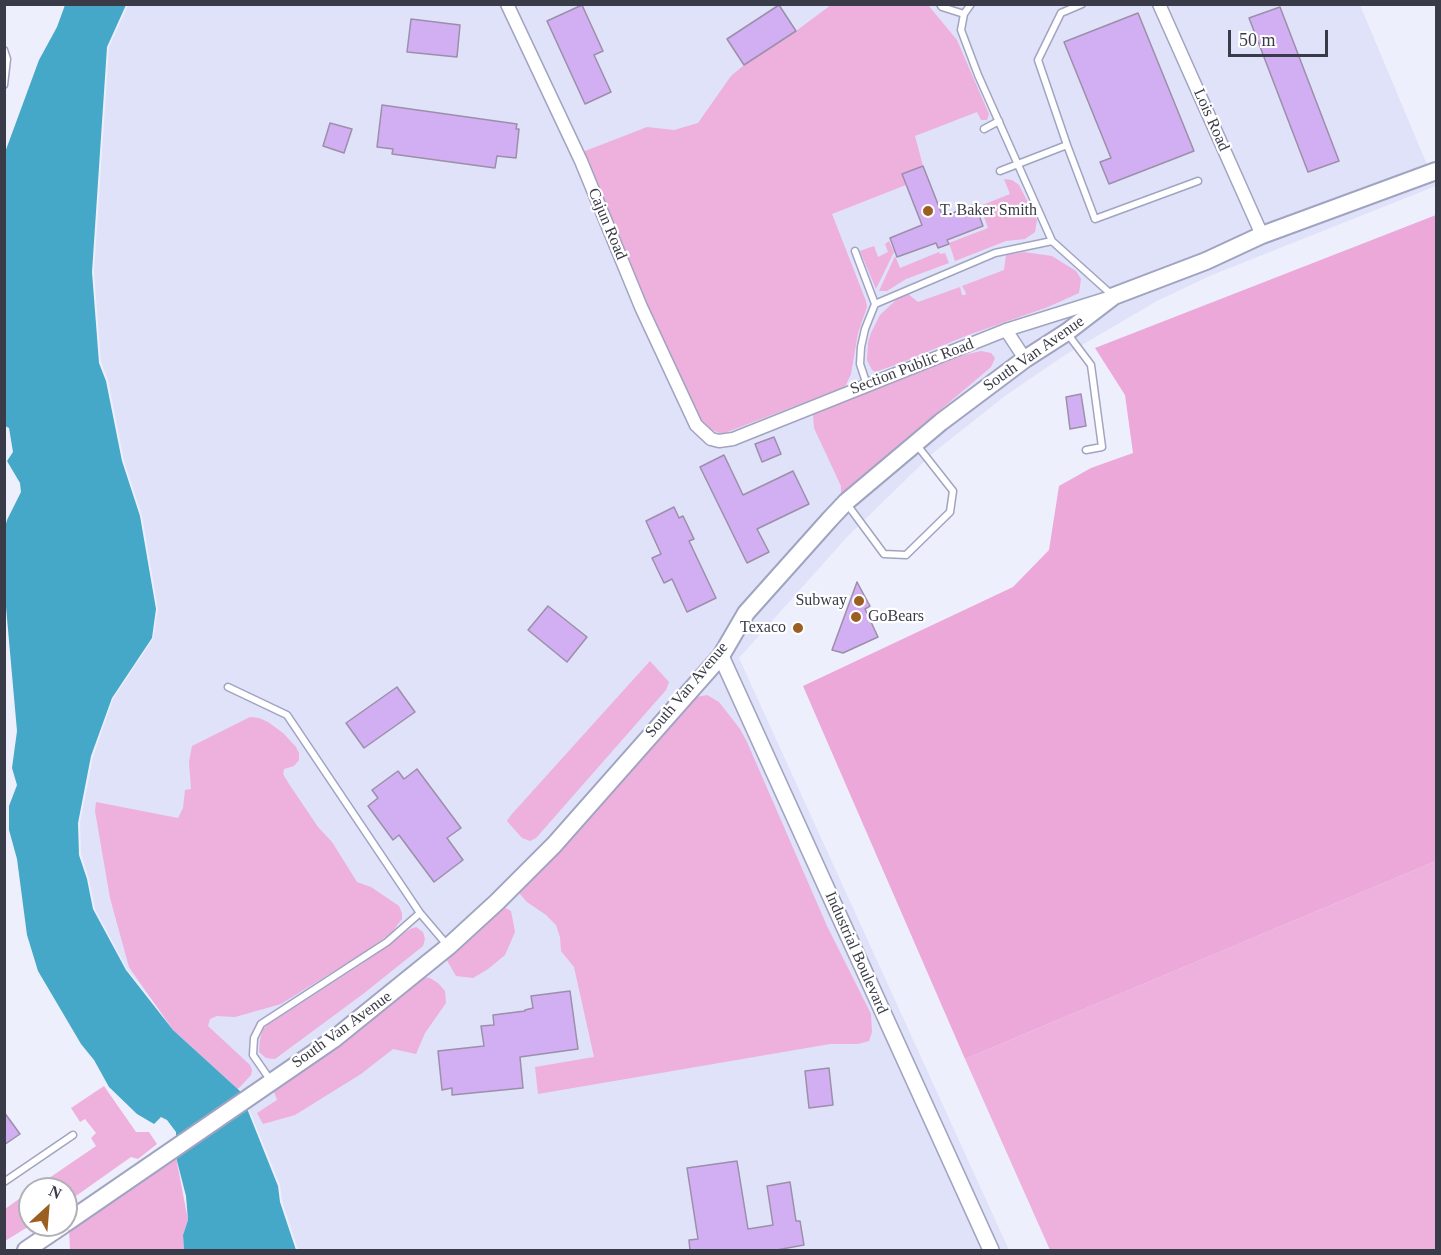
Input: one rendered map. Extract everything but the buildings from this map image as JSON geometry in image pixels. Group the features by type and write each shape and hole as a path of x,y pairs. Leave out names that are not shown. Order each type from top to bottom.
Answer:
{"main road":[{"name":"South Van Avenue","path":"78,1214 334,1039 449,946 554,846 721,656 746,613 846,502 916,443 1025,359 1067,332 1114,296 1206,261 1262,236 1437,171"},
{"name":"South Van Avenue","path":"26,1251 46,1237"}],"street":[{"name":"Cajun Road","path":"507,4 581,161 641,307 696,425 711,439"},
{"name":"Lois Road","path":"1159,4 1262,236"},
{"name":"Section Public Road","path":"711,439 719,441 733,439 1006,330 1114,296"},
{"path":"1006,330 1025,359"},
{"name":"Industrial Boulevard","path":"721,656 991,1251"}],"lane":[{"path":"940,4 942,7 964,14"},
{"path":"971,4 964,14 961,30 1052,241 1114,296"},
{"path":"1082,4 1061,13 1038,60 1095,219 1198,181"},
{"path":"4,50 7,59 4,85"},
{"path":"984,129 999,121"},
{"path":"1000,171 1067,145"},
{"path":"875,304 995,253 1052,241"},
{"path":"855,251 875,304 861,346 860,364 867,385"},
{"path":"1067,332 1091,365 1102,447 1086,450"},
{"path":"846,502 884,554 906,555 950,512 954,491 916,443"},
{"path":"228,687 287,715 420,913 449,946"},
{"path":"271,1081 253,1055 254,1038 261,1024 387,942 420,913"},
{"path":"4,1182 73,1135"}],"shaded area":[{"path":"128,5 1360,5 1436,186 1212,275 1157,301 1065,355 1005,396 933,453 847,537 739,658 1009,1250 298,1250 282,1201 280,1185 241,1090 174,1028 127,969 95,909 81,854 80,823 93,757 113,699 153,639 158,609 142,516 124,461 108,380 101,362 94,272 109,47"},
{"path":"831,5 928,5 957,40 989,114 987,120 981,120 977,112 915,136 923,166 902,174 906,185 832,214 867,307 858,333 851,374 845,387 722,434 707,428 697,419 580,153 647,127 674,130 698,123 731,76"},
{"path":"1004,179 1012,180 1019,185 1037,220 1035,232 1025,239 1006,241 955,261 949,243 988,228 980,206 1010,194"},
{"path":"1436,215 1436,861 965,1059 803,686 1013,587 1049,550 1059,486 1091,468 1133,453 1125,395 1095,348"},
{"path":"889,241 894,252 876,289 860,251 874,246 878,257 888,252 885,244"},
{"path":"939,252 940,254 945,253 949,263 906,279 887,291 879,291 895,256 900,268"},
{"path":"1024,252 1052,256 1076,271 1081,279 1079,293 898,364 875,372 872,370 867,360 871,333 880,315 897,299 907,293 918,302 960,287 962,295 965,295 962,286 1004,270 1006,255"},
{"path":"981,351 991,353 995,358 991,367 841,494 841,486 814,428 813,414 964,355"},
{"path":"650,661 669,682 666,690 536,838 530,841 522,838 507,821 511,815"},
{"path":"707,695 719,702 747,742 827,926 871,1014 872,1032 869,1041 858,1044 830,1044 538,1094 535,1067 594,1057 574,967 561,951 556,925 527,902 519,889 618,786 690,703 697,697"},
{"path":"250,717 268,722 296,747 299,760 294,766 284,769 283,774 289,784 318,827 332,842 357,882 371,887 399,906 402,919 392,932 368,950 281,1004 235,1017 217,1016 210,1019 208,1026 250,1065 252,1070 251,1075 238,1089 173,1030 129,967 110,898 95,811 96,802 178,818 183,808 185,790 191,789 189,762 192,746"},
{"path":"1436,861 1436,1250 1050,1250 965,1059"},
{"path":"502,906 511,911 515,932 505,955 473,978 456,976 445,957"},
{"path":"416,927 423,932 425,939 423,946 363,994 275,1059 266,1058 259,1052 263,1029 269,1024"},
{"path":"422,977 430,978 438,983 445,991 446,1003 425,1033 416,1054 393,1049 361,1074 295,1115 263,1124 257,1113 277,1100 273,1089"},
{"path":"104,1086 136,1132 149,1132 157,1144 138,1159 131,1157 78,1195 78,1177 51,1177 96,1146 91,1138 96,1133 85,1119 80,1122 71,1108"},
{"path":"176,1157 188,1220 183,1235 184,1250 70,1250 69,1237 78,1237 78,1223"},
{"path":"18,1200 18,1233 5,1241 5,1209"}],"water":[{"path":"65,5 126,5 107,47 92,272 99,363 106,381 122,461 140,516 156,609 152,638 112,698 91,756 78,823 79,855 93,909 126,970 173,1030 240,1091 278,1186 280,1202 296,1250 184,1250 183,1235 188,1220 186,1196 176,1157 176,1132 167,1120 161,1117 154,1124 137,1114 109,1087 38,971 27,935 17,859 9,830 9,806 17,785 12,768 17,731 5,596 4,531 21,492 20,483 7,461 13,452 9,428 5,426 4,155 39,60 57,27"}],"place":[{"name":"T. Baker Smith","path":"928,211"},
{"name":"Subway","path":"859,601"},
{"name":"GoBears","path":"856,617"},
{"name":"Texaco","path":"798,628"}]}
